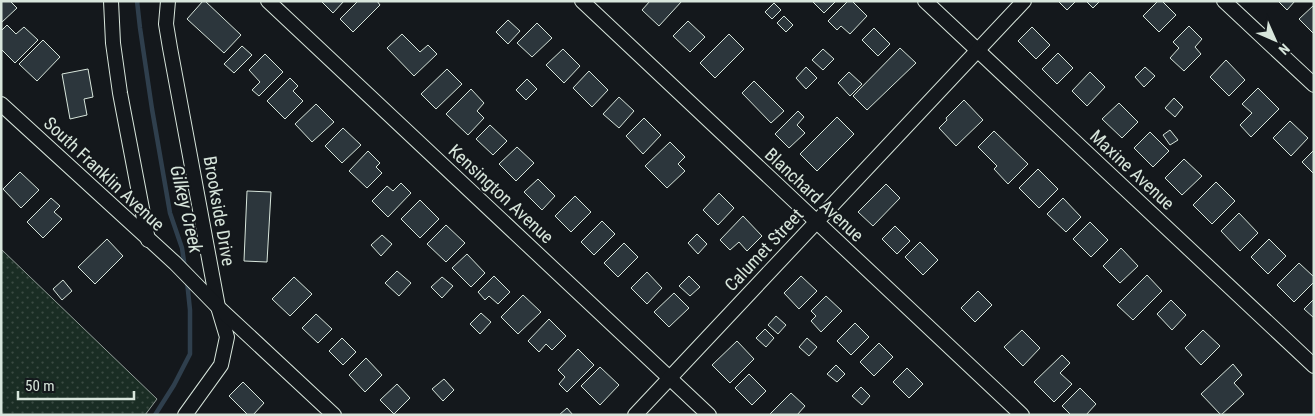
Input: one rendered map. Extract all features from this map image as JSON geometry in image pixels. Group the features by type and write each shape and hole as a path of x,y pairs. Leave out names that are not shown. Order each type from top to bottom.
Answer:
{"street":[{"path":"112,1 113,43 117,73 148,240"},
{"name":"Brookside Drive","path":"168,1 166,24 218,307 227,338 220,365 185,415"},
{"name":"Kensington Avenue","path":"268,1 709,415"},
{"name":"Blanchard Avenue","path":"582,1 1022,415"},
{"name":"Maxine Avenue","path":"925,1 1314,366"},
{"name":"Calumet Street","path":"635,415 1024,1"},
{"path":"1224,1 1314,85"},
{"name":"South Franklin Avenue","path":"1,104 175,263 218,307 334,415"}],"green space":[{"path":"1,249 157,399 145,415 1,415"}],"building":[{"path":"1,1 10,1 17,8 1,23"},
{"path":"203,1 241,35 224,53 187,19"},
{"path":"321,1 344,1 333,13"},
{"path":"358,1 377,1 380,5 353,32 340,19"},
{"path":"650,1 682,1 659,26 642,10"},
{"path":"812,1 836,1 824,13"},
{"path":"848,1 852,1 867,16 850,34 841,26 837,30 828,21"},
{"path":"1058,1 1076,1 1067,10"},
{"path":"1086,1 1100,1 1093,8"},
{"path":"1158,1 1162,1 1176,15 1159,32 1143,16"},
{"path":"1278,1 1295,1 1287,10"},
{"path":"774,3 781,10 772,19 765,12"},
{"path":"1314,5 1314,34 1299,19"},
{"path":"784,16 793,25 786,32 777,23"},
{"path":"508,20 520,31 508,44 496,32"},
{"path":"688,21 705,37 690,52 673,36"},
{"path":"537,23 552,38 532,57 517,43"},
{"path":"7,25 16,34 24,27 38,40 15,63 1,49 1,31"},
{"path":"1189,26 1202,39 1195,47 1201,54 1184,71 1170,58 1179,48 1173,42"},
{"path":"1032,27 1050,45 1036,59 1018,41"},
{"path":"874,28 890,44 878,56 862,40"},
{"path":"402,34 420,52 428,45 437,54 414,76 387,48"},
{"path":"729,34 744,49 715,78 700,63"},
{"path":"43,40 60,57 37,81 19,64"},
{"path":"242,46 252,55 234,73 224,64"},
{"path":"900,48 916,63 867,110 853,96"},
{"path":"563,49 580,66 564,83 546,65"},
{"path":"823,49 834,59 823,70 812,60"},
{"path":"1058,53 1073,68 1057,84 1042,69"},
{"path":"265,54 283,72 259,96 252,90 260,82 249,70"},
{"path":"1226,60 1245,80 1229,96 1210,77"},
{"path":"806,67 817,78 806,89 796,78"},
{"path":"1145,67 1155,76 1144,87 1135,77"},
{"path":"88,69 93,97 84,99 87,115 70,119 62,74"},
{"path":"447,69 462,84 436,109 421,94"},
{"path":"589,71 608,90 592,107 573,88"},
{"path":"849,72 862,84 850,96 838,83"},
{"path":"1090,72 1105,87 1087,106 1072,91"},
{"path":"290,78 298,86 293,91 303,101 285,119 267,101"},
{"path":"527,79 537,89 526,100 516,90"},
{"path":"754,81 784,111 771,123 742,93"},
{"path":"1258,88 1279,109 1251,137 1240,125 1252,113 1242,104"},
{"path":"471,89 484,103 477,111 484,118 468,135 446,114"},
{"path":"619,97 634,111 619,128 603,114"},
{"path":"1174,98 1183,107 1175,117 1165,108"},
{"path":"964,100 983,120 956,146 939,128"},
{"path":"1119,103 1138,122 1122,138 1102,119"},
{"path":"316,104 334,122 312,142 295,124"},
{"path":"798,111 804,117 797,125 805,133 789,148 775,134"},
{"path":"837,117 854,134 817,171 800,154"},
{"path":"644,118 661,135 643,154 626,136"},
{"path":"1290,121 1308,138 1291,156 1273,138"},
{"path":"490,125 507,141 493,155 476,139"},
{"path":"343,128 361,145 342,163 325,146"},
{"path":"1170,130 1178,140 1170,145 1163,135"},
{"path":"994,131 1028,164 1008,184 994,169 997,166 978,147"},
{"path":"1150,132 1169,151 1153,167 1134,148"},
{"path":"670,142 685,157 678,164 685,171 667,188 645,166"},
{"path":"517,147 534,163 516,181 499,164"},
{"path":"1314,150 1314,174 1302,162"},
{"path":"368,151 380,163 376,167 382,173 367,188 349,171"},
{"path":"1184,159 1202,176 1182,195 1165,178"},
{"path":"1038,169 1058,189 1039,208 1019,188"},
{"path":"20,172 39,190 21,208 3,189"},
{"path":"538,179 555,196 542,210 524,192"},
{"path":"1216,182 1235,201 1212,224 1193,205"},
{"path":"401,183 411,193 388,217 372,201 387,186 393,191"},
{"path":"886,184 900,198 873,226 858,212"},
{"path":"247,191 271,192 267,262 244,261"},
{"path":"719,193 734,208 718,225 703,210"},
{"path":"575,196 591,212 571,232 555,216"},
{"path":"51,198 60,206 54,212 62,219 43,238 27,222"},
{"path":"1063,198 1081,217 1066,232 1047,214"},
{"path":"420,200 439,219 420,238 401,219"},
{"path":"1239,213 1258,233 1240,251 1221,231"},
{"path":"743,216 762,236 747,251 739,242 730,250 720,240"},
{"path":"602,221 615,234 594,255 581,242"},
{"path":"1090,222 1108,240 1091,257 1073,239"},
{"path":"446,225 465,243 446,262 427,244"},
{"path":"895,226 910,241 897,254 882,239"},
{"path":"697,234 707,244 698,254 688,243"},
{"path":"382,235 392,244 381,256 371,245"},
{"path":"107,239 123,256 95,284 78,267"},
{"path":"1269,239 1286,256 1268,274 1251,257"},
{"path":"920,242 938,260 923,275 905,257"},
{"path":"624,243 638,257 618,277 604,263"},
{"path":"1121,248 1138,266 1120,283 1103,266"},
{"path":"467,254 485,273 471,287 452,268"},
{"path":"1299,263 1314,277 1314,282 1294,302 1277,285"},
{"path":"397,271 411,283 399,296 385,283"},
{"path":"647,272 662,288 647,304 631,288"},
{"path":"1147,275 1162,291 1133,320 1117,305"},
{"path":"494,276 510,292 498,304 489,296 485,300 478,292"},
{"path":"689,276 700,287 690,296 679,286"},
{"path":"801,276 817,291 799,309 784,293"},
{"path":"294,277 312,294 290,316 272,299"},
{"path":"442,277 453,286 442,298 431,287"},
{"path":"63,280 72,291 62,300 53,289"},
{"path":"978,291 992,305 975,322 961,308"},
{"path":"674,293 689,308 669,327 654,312"},
{"path":"523,295 541,312 518,334 501,317"},
{"path":"826,296 842,311 821,332 811,321 816,316 811,311"},
{"path":"1314,299 1314,318 1304,309"},
{"path":"1171,300 1186,315 1172,330 1157,314"},
{"path":"481,313 491,322 480,334 470,324"},
{"path":"316,314 332,329 318,343 302,328"},
{"path":"776,316 786,325 778,334 768,325"},
{"path":"549,319 566,336 552,350 546,344 539,352 528,341"},
{"path":"855,323 869,337 851,355 837,341"},
{"path":"765,329 774,338 766,347 756,338"},
{"path":"1022,330 1040,348 1023,366 1004,347"},
{"path":"1203,330 1220,346 1201,365 1185,348"},
{"path":"342,338 356,352 343,365 329,351"},
{"path":"807,338 817,347 809,356 799,347"},
{"path":"737,341 754,359 730,383 712,365"},
{"path":"879,343 893,357 874,376 860,362"},
{"path":"578,349 594,365 567,392 559,384 565,377 558,370"},
{"path":"1062,355 1070,363 1060,373 1072,384 1054,402 1034,382"},
{"path":"366,358 382,375 365,392 349,375"},
{"path":"1233,364 1242,375 1234,383 1244,394 1221,415 1201,394"},
{"path":"836,365 845,374 837,382 827,374"},
{"path":"600,367 619,385 600,405 581,386"},
{"path":"907,368 923,384 909,398 893,382"},
{"path":"749,374 766,391 752,405 735,388"},
{"path":"444,379 454,390 443,401 432,389"},
{"path":"243,382 264,403 253,415 248,415 229,396"},
{"path":"397,384 410,398 394,414 380,400"},
{"path":"861,387 870,396 862,405 852,396"},
{"path":"1080,388 1096,404 1086,415 1071,415 1062,406"},
{"path":"791,393 805,406 797,415 769,415"},
{"path":"567,408 573,415 559,415"}],"waterway":[{"name":"Gilkey Creek","path":"137,1 152,109 170,213 182,248 185,268"},
{"name":"Gilkey Creek","path":"155,415 174,385 190,354 190,310 187,281"}]}
